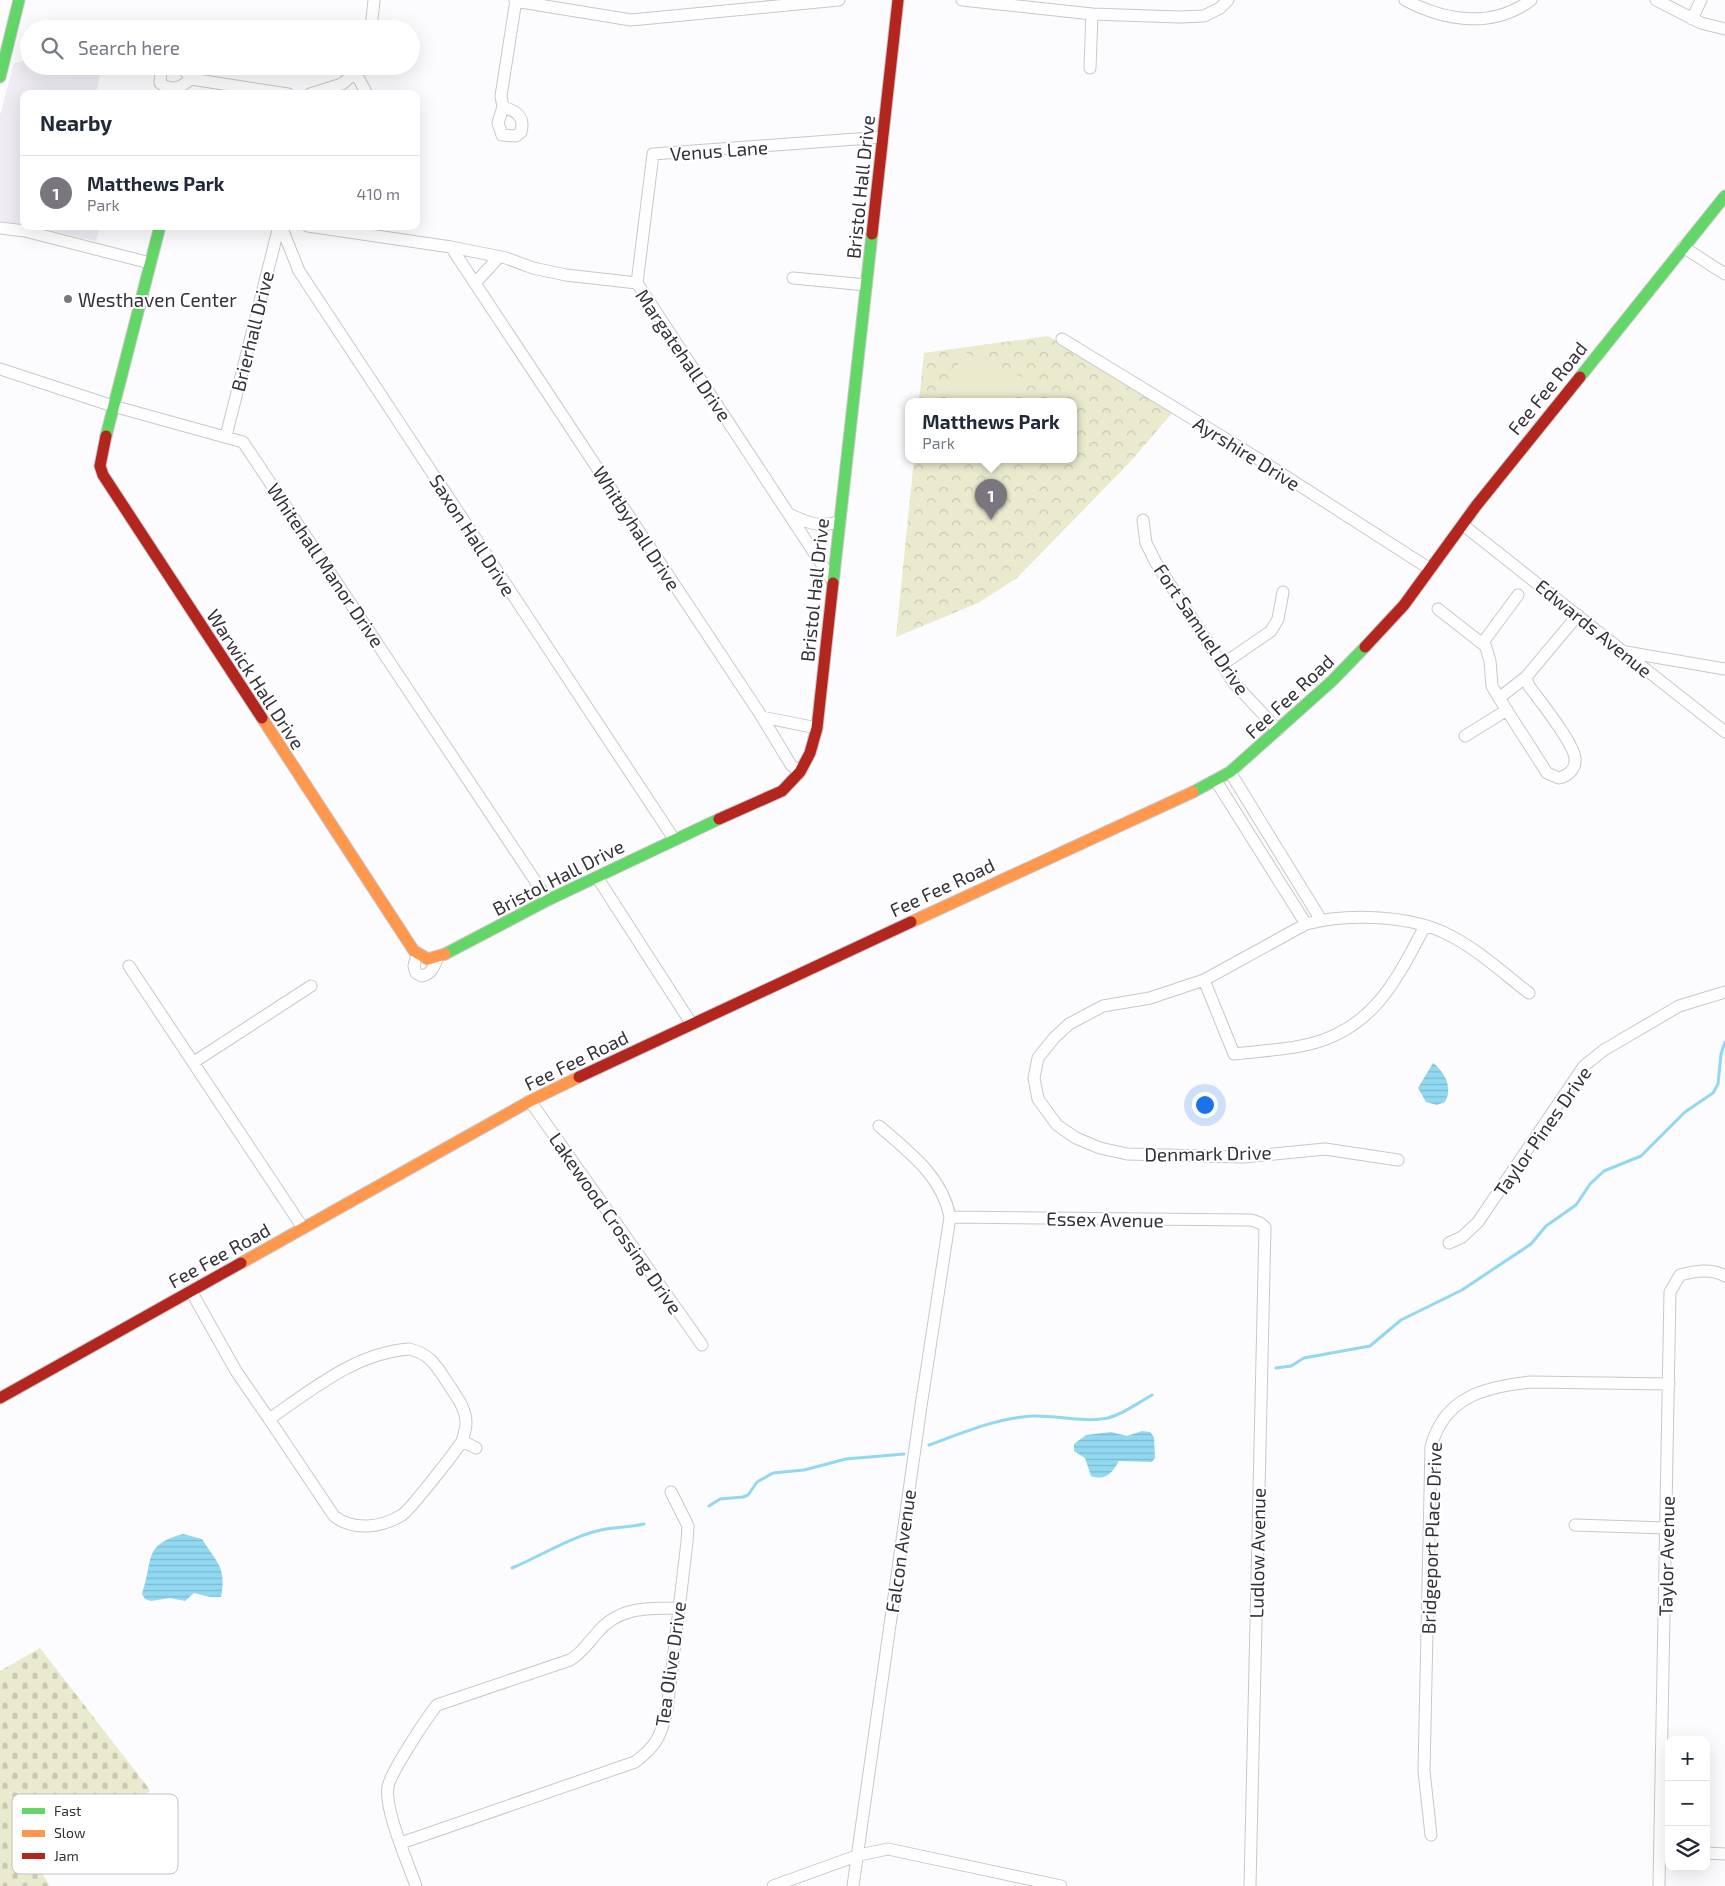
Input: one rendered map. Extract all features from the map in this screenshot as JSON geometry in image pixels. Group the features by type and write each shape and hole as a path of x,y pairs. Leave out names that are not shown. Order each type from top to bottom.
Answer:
{"main road":[{"path":"0,77 19,0"},
{"name":"Bristol Hall Drive","path":"437,959 548,900 674,839 782,791 800,772 810,753 817,728 898,0"},
{"name":"Fee Fee Road","path":"0,1398 530,1101 691,1023 1216,781 1230,772 1278,730 1372,641 1404,605 1463,525 1725,196"},
{"name":"Warwick Hall Drive","path":"159,230 101,456 100,466 103,475 419,956"},
{"path":"419,956 437,959"}],"street":[{"path":"372,20 374,0"},
{"path":"503,107 501,96 515,1 631,20 839,0"},
{"path":"962,0 1016,2 1092,14 1196,17 1204,16 1220,8 1228,0"},
{"path":"1405,0 1437,15 1466,20 1494,17 1518,8 1531,0"},
{"path":"1656,0 1692,19 1725,29"},
{"path":"1692,19 1701,0"},
{"path":"1090,68 1092,14"},
{"path":"161,75 160,83 167,88 176,89 191,79 262,90"},
{"path":"188,75 191,79"},
{"path":"334,90 354,75"},
{"path":"361,75 366,90"},
{"name":"Venus Lane","path":"637,283 653,154 884,137"},
{"path":"0,228 26,231 150,263"},
{"name":"Brierhall Drive","path":"226,436 279,230"},
{"name":"Saxon Hall Drive","path":"282,230 291,255 308,286 674,839"},
{"name":"Margatehall Drive","path":"335,230 451,247 499,257 533,268 566,275 637,283 832,580"},
{"name":"Whitbyhall Drive","path":"451,247 762,718 791,765 800,772"},
{"path":"1683,247 1725,274"},
{"path":"475,283 499,257"},
{"path":"793,278 866,285"},
{"name":"Ayrshire Drive","path":"1062,339 1257,458 1430,569"},
{"name":"Whitehall Manor Drive","path":"0,369 113,406 243,442 548,900"},
{"path":"788,513 814,524 830,524 840,521"},
{"name":"Fort Samuel Drive","path":"1143,520 1144,534 1149,551 1234,683 1278,730"},
{"name":"Edwards Avenue","path":"1463,525 1725,732"},
{"path":"1223,664 1271,631 1278,619 1283,592"},
{"path":"1518,595 1485,637 1484,645 1490,661 1492,686 1547,773 1559,778 1571,771 1575,760 1571,747 1529,686 1526,677"},
{"path":"1438,609 1484,645"},
{"path":"1499,698 1526,677 1578,615"},
{"path":"1624,652 1725,669"},
{"path":"1465,736 1507,710"},
{"path":"762,718 817,728"},
{"path":"1230,772 1321,920"},
{"path":"1216,781 1306,924"},
{"path":"597,877 691,1023"},
{"path":"1425,926 1396,980 1384,998 1368,1013 1334,1036 1309,1045 1234,1054 1204,980 1306,924 1321,920 1398,920 1425,926 1445,933 1529,993"},
{"name":"Bristol Hall Drive","path":"419,956 414,966 416,973 422,976 427,975 434,968 437,959"},
{"path":"129,966 303,1228"},
{"name":"Denmark Drive","path":"1204,980 1150,998 1103,1006 1069,1024 1054,1038 1038,1058 1034,1078 1038,1099 1046,1112 1058,1125 1076,1138 1100,1148 1128,1154 1243,1157 1325,1149 1398,1160"},
{"path":"194,1062 311,986"},
{"name":"Taylor Pines Drive","path":"1449,1243 1467,1234 1478,1222 1584,1066 1604,1050 1679,1006 1725,992"},
{"name":"Lakewood Crossing Drive","path":"530,1101 702,1345"},
{"path":"879,1126 929,1172 941,1190 950,1217"},
{"name":"Essex Avenue","path":"950,1217 1251,1220 1260,1222"},
{"name":"Falcon Avenue","path":"853,1886 859,1855 921,1406 950,1217"},
{"name":"Ludlow Avenue","path":"1250,1886 1265,1227 1260,1222"},
{"name":"Taylor Avenue","path":"1659,1886 1665,1853 1660,1804 1670,1292 1680,1275 1697,1271 1719,1273 1725,1276"},
{"path":"191,1291 236,1372 334,1516 343,1523 354,1526 379,1523 403,1514 462,1441 465,1431 464,1410 435,1363 427,1355 409,1349 384,1352 350,1365 269,1419"},
{"name":"Bridgeport Place Drive","path":"1431,1835 1424,1771 1431,1447 1439,1424 1456,1404 1468,1397 1495,1387 1512,1384 1531,1382 1669,1384"},
{"path":"462,1441 476,1448"},
{"name":"Tea Olive Drive","path":"401,1843 635,1762 652,1750 660,1736 667,1710 688,1526 671,1492"},
{"path":"1575,1525 1666,1528"},
{"path":"416,1886 388,1801 388,1785 423,1724 437,1705 580,1655 610,1619 621,1613 646,1608 678,1608"},
{"path":"773,1886 859,1855 888,1849 1061,1886"},
{"path":"1710,1854 1725,1854"}],"shaded area":[{"path":"20,62 20,75 100,75 97,90 20,90 20,224 0,221 0,115 14,63"},
{"path":"48,230 99,230 96,241"}],"green space":[{"path":"1048,336 1173,412 1130,462 1017,578 978,603 896,637 914,463 1077,463 1077,398 919,398 924,353"},
{"path":"964,352 1024,378 1026,387 1015,398 950,398 949,384"},
{"path":"40,1648 150,1790 147,1794 12,1794 12,1874 45,1874 43,1875 50,1886 0,1886 0,1671"}],"water":[{"path":"1433,1063 1441,1071 1448,1086 1445,1102 1437,1105 1426,1102 1418,1088"},
{"path":"1142,1431 1150,1432 1154,1437 1155,1458 1152,1462 1119,1461 1114,1469 1105,1477 1091,1476 1085,1458 1074,1451 1074,1444 1086,1435 1111,1432 1127,1436"},
{"path":"183,1534 202,1539 216,1560 223,1579 221,1597 210,1597 194,1593 185,1601 170,1598 151,1601 145,1599 142,1594 149,1563 155,1549 170,1538"}],"waterway":[{"path":"1276,1368 1291,1366 1304,1358 1370,1346 1401,1320 1462,1290 1531,1244 1546,1226 1576,1205 1590,1184 1604,1171 1641,1156 1685,1112 1713,1093 1718,1084 1721,1054 1725,1042"},
{"path":"929,1445 980,1427 1019,1417 1041,1416 1089,1420 1108,1418 1126,1411 1152,1395"},
{"path":"709,1506 720,1499 748,1495 757,1482 773,1473 804,1470 846,1459 904,1454"},
{"path":"512,1568 582,1536 606,1529 644,1524"}],"traffic: fast":[{"path":"0,77 19,0"},
{"path":"1580,377 1725,196"},
{"path":"106,436 159,230"},
{"path":"833,583 872,234"},
{"path":"1193,792 1230,772 1332,681 1365,647"},
{"path":"445,954 548,900 719,819"}],"traffic: slow":[{"path":"262,718 414,951 428,959 445,954"},
{"path":"911,922 1193,792"},
{"path":"241,1263 530,1101 579,1077"}],"traffic: jam":[{"path":"872,234 898,0"},
{"path":"1365,647 1404,605 1476,506 1580,377"},
{"path":"106,436 100,466 103,475 262,718"},
{"path":"719,819 782,791 800,772 810,753 817,728 833,583"},
{"path":"579,1077 911,922"},
{"path":"0,1398 241,1263"}],"place":[{"name":"Westhaven Center","path":"68,299"},
{"name":"Matthews Park","path":"991,520"}]}
